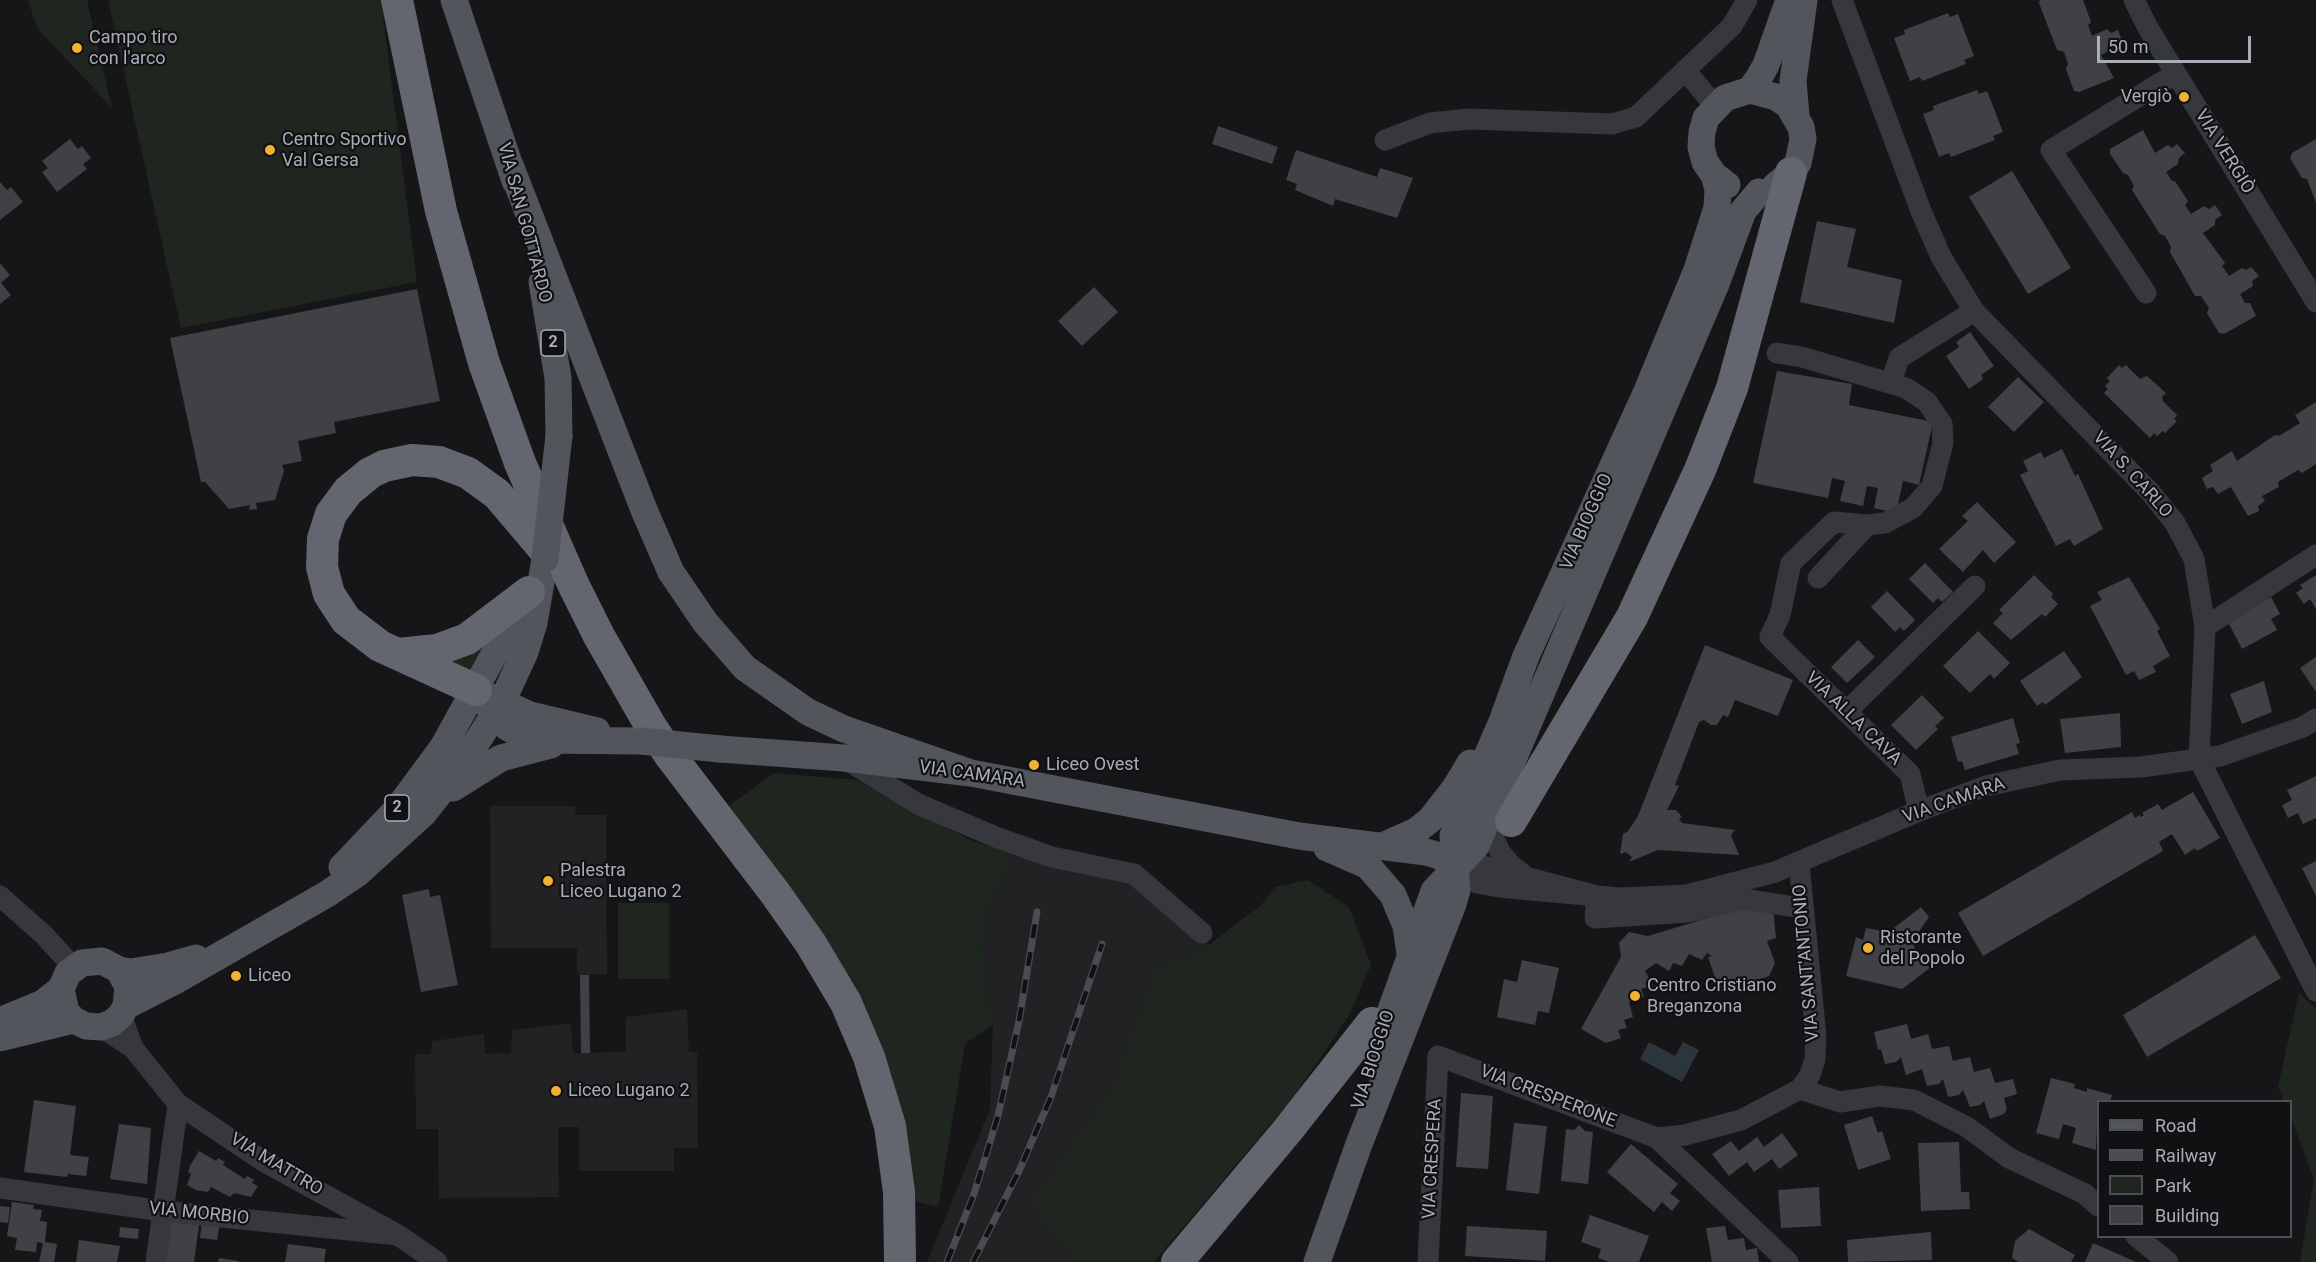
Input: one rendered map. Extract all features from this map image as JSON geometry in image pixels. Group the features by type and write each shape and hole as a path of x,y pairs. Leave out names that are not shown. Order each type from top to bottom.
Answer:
{"highway":[{"path":"397,0 441,211 484,363 520,463 573,584 599,636 669,754 775,892 811,944 846,1003 869,1057 890,1126 901,1228 900,1262"},
{"path":"1500,818 1632,616 1700,471 1732,388 1791,173"},
{"path":"491,703 396,654 356,630 346,620 329,594 322,567 326,527 338,503 358,481 384,466 426,460 468,473 497,494 573,584"},
{"path":"396,654 418,653 455,645 479,632 529,592"},
{"path":"1177,1262 1287,1131 1372,1023"}],"main road":[{"name":"VIA SAN GOTTARDO","path":"298,910 398,808 443,747 491,703 525,652 534,623 545,560 559,436 558,378 552,334 533,244 510,165 454,0"},
{"path":"1750,90 1766,65 1789,0"},
{"path":"1791,173 1802,151 1803,139 1796,116 1793,81 1804,0"},
{"path":"1715,106 1737,92 1750,90 1776,96 1796,116"},
{"name":"VIA BIOGGIO","path":"1317,1262 1359,1144 1453,904 1457,890 1456,868 1452,853 1453,835 1503,719 1526,656 1647,391 1697,270 1717,208 1718,189 1701,147 1704,125 1715,106"},
{"path":"510,165 644,510 671,572 705,622 745,668 808,712 844,729 971,773"},
{"name":"VIA BIOGGIO","path":"1312,1262 1352,1126 1434,891 1500,818 1716,284 1743,211 1759,192 1777,185 1791,173"},
{"path":"1714,175 1727,185 1742,191 1759,192"},
{"name":"VIA SAN GOTTARDO","path":"116,1016 358,873 424,813 465,761 491,703 529,592 545,560"},
{"path":"1382,846 1416,831 1441,807 1484,738 1526,656"},
{"name":"VIA CAMARA","path":"491,703 530,715 641,741"},
{"name":"VIA CAMARA","path":"491,703 519,734 540,740 641,741 844,758 971,773 1299,836 1440,856 1456,868"},
{"path":"424,813 457,785 501,758 567,741"},
{"path":"1299,836 1368,866 1393,895 1402,914 1410,955"},
{"name":"VIA CAMARA","path":"1299,836 1430,871 1456,868"},
{"name":"VIA SAN GOTTARDO","path":"119,970 131,972 155,969 226,950"},
{"path":"0,1021 43,1003 82,963 102,961 119,970 128,987 116,1016 86,1026 74,1020 66,1012 68,978"},
{"path":"0,1038 74,1020"}],"street":[{"path":"1385,140 1430,123 1469,119 1612,124 1636,117 1731,26 1747,0"},
{"name":"VIA S. CARLO","path":"1842,0 1921,211 1941,257 1974,311 2115,453 2175,523 2194,560 2205,627 2199,759 2316,991"},
{"name":"VIA VERGIÒ","path":"2134,0 2175,74 2316,302"},
{"path":"1685,70 1715,106"},
{"path":"2146,293 2051,150 2175,74"},
{"path":"1891,383 1899,358 1974,311"},
{"path":"1777,353 1802,357 1906,387 1927,402 1942,424 1943,443 1932,486 1913,508 1885,523 1867,525 1818,578"},
{"name":"VIA ALLA CAVA","path":"1867,525 1834,522 1791,563 1780,615 1770,637 1910,774 1919,811"},
{"path":"2205,627 2316,555"},
{"path":"1846,712 1975,586"},
{"name":"VIA CAMARA","path":"1456,868 1477,883 1597,896 1687,895 1734,884 1799,863 1919,811 1986,786 2060,770 2141,767 2220,756 2303,727 2316,719"},
{"path":"844,758 918,804 998,838 1052,856 1134,874 1202,933"},
{"path":"1500,818 1492,834 1500,852 1526,877"},
{"name":"VIA SANT'ANTONIO","path":"1799,863 1801,908 1816,1036 1815,1059 1810,1075 1800,1089"},
{"name":"VIA CAMARA","path":"1456,868 1475,864 1597,896"},
{"path":"0,896 45,935 68,978"},
{"path":"1597,896 1596,918 1689,912 1744,899 1801,908"},
{"name":"VIA MATTRO","path":"116,1016 133,1048 178,1104 263,1161 398,1235 437,1262"},
{"name":"VIA CRESPERONE","path":"1438,1056 1657,1137 1788,1262"},
{"name":"VIA CRESPERA","path":"1428,1262 1438,1056"},
{"path":"1800,1089 1840,1102 1880,1096 1914,1100 1967,1127 2009,1158 2085,1194 2097,1205"},
{"name":"VIA CRESPERONE","path":"1657,1137 1703,1131 1741,1120 1800,1089"},
{"path":"156,1262 178,1104"},
{"name":"VIA MORBIO","path":"0,1188 163,1211 398,1235"},
{"path":"2138,1238 2168,1262"}],"shaded area":[{"name":"Palestra Liceo Lugano 2","path":"490,806 575,806 576,815 606,815 607,974 577,975 577,948 491,948"},
{"path":"1016,855 1129,881 1209,945 1154,969 1108,1093 1031,1204 1073,1259 1071,1262 927,1262 990,1109 993,1024 982,946 991,902"},
{"name":"Liceo Lugano 2","path":"687,1009 689,1051 697,1052 698,1148 674,1148 674,1171 579,1171 579,1127 558,1127 559,1197 439,1198 438,1129 416,1129 415,1054 431,1054 432,1041 484,1034 485,1054 511,1053 512,1030 571,1023 573,1053 626,1052 626,1017"},
{"path":"1649,1042 1675,1056 1683,1042 1699,1050 1682,1082 1640,1059"}],"green space":[{"name":"Campo tiro con l'arco","path":"28,0 87,0 112,108 37,28"},
{"name":"Centro Sportivo Val Gersa","path":"108,0 381,0 417,282 181,328"},
{"path":"487,640 475,674 444,660"},
{"path":"774,773 857,780 970,840 1016,855 991,902 982,946 993,1024 965,1044 938,1207 914,1201 893,1077 835,955 729,806"},
{"path":"1308,880 1349,907 1371,965 1349,1016 1294,1096 1154,1262 1071,1262 1073,1259 1030,1204 1108,1093 1154,969 1209,945 1261,905 1275,887"},
{"path":"618,903 669,903 669,979 618,979"},
{"path":"2299,993 2316,1009 2316,1262 2300,1262 2314,1179 2292,1121 2292,1100 2284,1100 2278,1087"}],"building":[{"path":"2040,0 2083,0 2091,22 2088,25 2092,36 2107,29 2111,33 2118,30 2123,43 2101,55 2114,78 2079,92 2074,91 2066,69 2068,64 2064,52 2057,50 2039,3"},
{"path":"1948,13 1950,17 1958,14 1974,56 1964,60 1966,64 1922,81 1920,77 1910,81 1894,38 1905,34 1904,30"},
{"path":"1977,90 1979,94 1987,91 2003,132 1993,136 1995,140 1951,157 1949,153 1939,157 1923,114 1934,110 1933,106"},
{"path":"1218,126 1278,147 1272,164 1212,144"},
{"path":"2143,130 2155,153 2168,145 2172,148 2177,144 2185,153 2179,158 2178,164 2166,172 2188,201 2185,205 2191,214 2204,206 2209,209 2215,205 2222,215 2215,220 2215,225 2203,233 2225,263 2222,266 2229,276 2242,268 2246,270 2251,267 2259,276 2252,281 2253,286 2240,294 2245,303 2250,303 2256,316 2224,334 2219,333 2207,313 2209,308 2201,296 2195,296 2170,252 2171,247 2165,236 2160,234 2132,190 2134,186 2128,175 2123,173 2110,154 2110,149"},
{"path":"70,139 78,149 82,146 91,158 83,164 87,169 57,192 42,172 48,168 42,161"},
{"path":"2316,139 2316,203 2307,179 2302,178 2290,158 2292,153"},
{"path":"1296,150 1377,177 1380,168 1413,178 1397,218 1335,199 1333,206 1295,190 1297,184 1286,180"},
{"path":"2012,171 2071,268 2028,294 1969,197"},
{"path":"0,182 7,190 11,187 23,202 0,220"},
{"path":"1817,221 1856,229 1847,267 1902,280 1894,323 1800,302"},
{"path":"0,263 10,275 1,283 11,295 0,304"},
{"path":"1094,287 1118,312 1082,346 1058,321"},
{"path":"417,289 440,401 334,422 336,433 298,441 302,461 282,465 284,471 275,500 256,503 257,509 249,510 250,505 229,509 205,482 201,482 170,338"},
{"path":"1970,332 1994,366 1981,375 1983,379 1969,389 1946,356 1959,347 1956,342"},
{"path":"2119,365 2122,368 2126,365 2140,379 2147,376 2166,393 2162,397 2163,401 2177,415 2174,419 2177,421 2165,433 2163,431 2157,436 2154,433 2150,438 2104,393 2108,389 2105,386 2110,381 2107,378"},
{"path":"1777,371 1852,384 1849,405 1933,422 1919,485 1903,481 1896,513 1874,508 1878,488 1867,486 1863,506 1840,501 1845,481 1832,478 1828,498 1753,483"},
{"path":"2018,377 2044,402 2014,432 1988,407"},
{"path":"2316,402 2316,464 2302,473 2298,470 2278,482 2279,487 2262,496 2265,501 2258,506 2259,511 2248,516 2231,487 2218,494 2213,487 2207,489 2202,478 2213,471 2210,465 2232,451 2237,461 2275,435 2279,436 2300,423 2295,415"},
{"path":"2062,449 2075,476 2078,474 2103,529 2074,546 2070,539 2056,546 2020,475 2028,471 2023,461 2041,452 2044,458"},
{"path":"1977,502 2016,542 1994,563 1983,550 1963,572 1939,549 1968,521 1962,516"},
{"path":"1925,563 1953,592 1942,602 1938,598 1933,603 1909,579"},
{"path":"2034,575 2053,594 2051,597 2058,604 2045,617 2042,614 2011,640 1993,623 2003,613 1999,610"},
{"path":"2316,575 2316,609 2310,599 2304,604 2296,593 2303,588 2300,585"},
{"path":"2129,577 2160,629 2157,631 2170,656 2153,666 2156,672 2139,680 2134,671 2126,675 2090,606 2102,600 2097,592"},
{"path":"1887,591 1915,620 1904,631 1900,627 1895,632 1871,607"},
{"path":"2271,597 2280,614 2271,619 2277,630 2242,649 2228,622"},
{"path":"1978,631 2010,663 1994,679 1990,674 1970,693 1943,666"},
{"path":"1858,640 1875,657 1847,683 1831,667"},
{"path":"1705,645 1793,680 1778,716 1735,700 1728,717 1723,715 1717,725 1711,725 1704,720 1699,722 1675,785 1679,786 1667,810 1676,810 1682,817 1679,819 1682,823 1735,830 1731,835 1739,855 1658,850 1629,862 1632,857 1626,852 1620,854 1623,834 1628,831 1638,816"},
{"path":"2064,651 2082,677 2045,705 2043,702 2037,706 2020,681"},
{"path":"2316,657 2316,692 2300,668"},
{"path":"2264,681 2272,712 2242,724 2230,694"},
{"path":"1922,695 1944,718 1935,726 1938,729 1916,750 1891,725"},
{"path":"2120,713 2121,747 2065,753 2060,719"},
{"path":"2013,718 2020,743 2016,744 2019,754 1965,770 1962,761 1958,762 1951,737"},
{"path":"2316,776 2316,818 2303,824 2298,813 2288,818 2282,805 2292,800 2287,790"},
{"path":"2193,792 2220,838 2197,851 2195,848 2185,855 2172,834 2159,842 2163,851 1983,956 1958,913 2132,812 2135,818 2140,815 2141,817 2144,815 2142,813 2158,804 2162,810"},
{"path":"2316,861 2316,896 2302,868"},
{"path":"429,889 430,897 440,895 458,985 421,992 402,895"},
{"path":"1744,907 1773,908 1776,938 1767,941 1775,963 1769,976 1720,992 1708,957 1712,956 1707,953 1702,960 1689,954 1682,966 1673,963 1669,971 1656,963 1645,971 1653,986 1641,989 1644,997 1629,1002 1633,1017 1624,1020 1627,1028 1618,1030 1621,1038 1606,1043 1581,1029 1621,957 1619,943 1629,932 1648,936"},
{"path":"1921,907 1929,917 1914,939 1914,947 1930,968 1902,989 1846,976 1856,937 1863,940 1866,928 1894,933 1894,928"},
{"path":"2255,935 2281,978 2147,1057 2123,1015"},
{"path":"1522,960 1559,968 1549,1013 1538,1011 1535,1025 1497,1017 1504,979 1517,982"},
{"path":"580,975 589,975 590,1053 581,1053"},
{"path":"1907,1024 1911,1039 1928,1034 1932,1049 1949,1046 1953,1061 1970,1057 1974,1072 1990,1068 1995,1083 2013,1079 2017,1094 2004,1098 2007,1109 2004,1114 1990,1119 1984,1101 1980,1105 1970,1107 1963,1090 1959,1095 1948,1097 1943,1079 1939,1084 1927,1086 1922,1069 1906,1075 1901,1057 1896,1062 1885,1064 1881,1049 1878,1050 1874,1032"},
{"path":"2051,1078 2075,1084 2074,1088 2087,1092 2087,1088 2112,1095 2111,1100 2097,1100 2096,1150 2072,1143 2076,1128 2063,1124 2059,1139 2036,1133"},
{"path":"1461,1093 1493,1096 1488,1169 1456,1167"},
{"path":"34,1100 76,1106 70,1155 89,1157 86,1176 68,1174 67,1177 24,1172"},
{"path":"1872,1116 1878,1133 1882,1131 1891,1159 1858,1170 1844,1125"},
{"path":"1514,1123 1547,1126 1539,1194 1506,1190"},
{"path":"119,1124 151,1128 147,1184 110,1179"},
{"path":"1579,1125 1585,1131 1593,1132 1588,1184 1561,1181 1566,1129 1574,1130"},
{"path":"1782,1133 1798,1155 1779,1169 1772,1159 1754,1172 1747,1162 1729,1176 1712,1154 1731,1141 1739,1151 1757,1137 1764,1147"},
{"path":"1959,1142 1961,1192 1969,1192 1970,1209 1921,1211 1918,1143"},
{"path":"1631,1144 1678,1184 1670,1193 1680,1201 1672,1211 1662,1202 1654,1212 1607,1172"},
{"path":"199,1151 216,1161 218,1158 225,1162 223,1165 245,1179 247,1176 254,1180 252,1183 258,1186 251,1197 234,1193 230,1197 211,1187 208,1192 196,1190 187,1185 191,1174 188,1172 190,1166"},
{"path":"1819,1187 1821,1226 1781,1228 1778,1190"},
{"path":"12,1202 34,1205 33,1209 42,1210 40,1221 47,1222 45,1242 57,1244 54,1262 39,1262 43,1243 37,1242 36,1252 15,1250 17,1238 7,1236"},
{"path":"0,1206 10,1207 8,1223 0,1222"},
{"path":"1590,1215 1649,1236 1639,1262 1610,1262 1598,1258 1601,1249 1581,1242"},
{"path":"202,1221 220,1223 217,1240 200,1238"},
{"path":"171,1222 199,1225 194,1262 165,1262"},
{"path":"1467,1226 1547,1231 1545,1261 1465,1256"},
{"path":"1725,1226 1728,1240 1744,1238 1746,1250 1757,1248 1759,1262 1712,1262 1706,1228"},
{"path":"120,1227 139,1229 138,1239 119,1237"},
{"path":"2029,1229 2075,1255 2071,1262 2019,1262 2012,1258 2015,1241"},
{"path":"1931,1232 1932,1260 1848,1262 1847,1240"},
{"path":"79,1240 120,1246 117,1262 76,1262"},
{"path":"2093,1243 2136,1262 2085,1262"},
{"path":"288,1244 326,1249 324,1262 285,1262"},
{"path":"219,1258 239,1261 239,1262 218,1262"}],"railway":[{"path":"947,1262 974,1194 998,1116 1019,1021 1037,912"},
{"path":"973,1262 1019,1171 1051,1097 1102,944"}],"place":[{"name":"Campo tiro con l'arco","path":"77,48"},
{"name":"Vergiò","path":"2184,97"},
{"name":"Centro Sportivo Val Gersa","path":"270,150"},
{"name":"Liceo Ovest","path":"1034,765"},
{"name":"Palestra Liceo Lugano 2","path":"548,881"},
{"name":"Ristorante del Popolo","path":"1868,948"},
{"name":"Liceo","path":"236,976"},
{"name":"Centro Cristiano Breganzona","path":"1635,996"},
{"name":"Liceo Lugano 2","path":"556,1091"}]}
